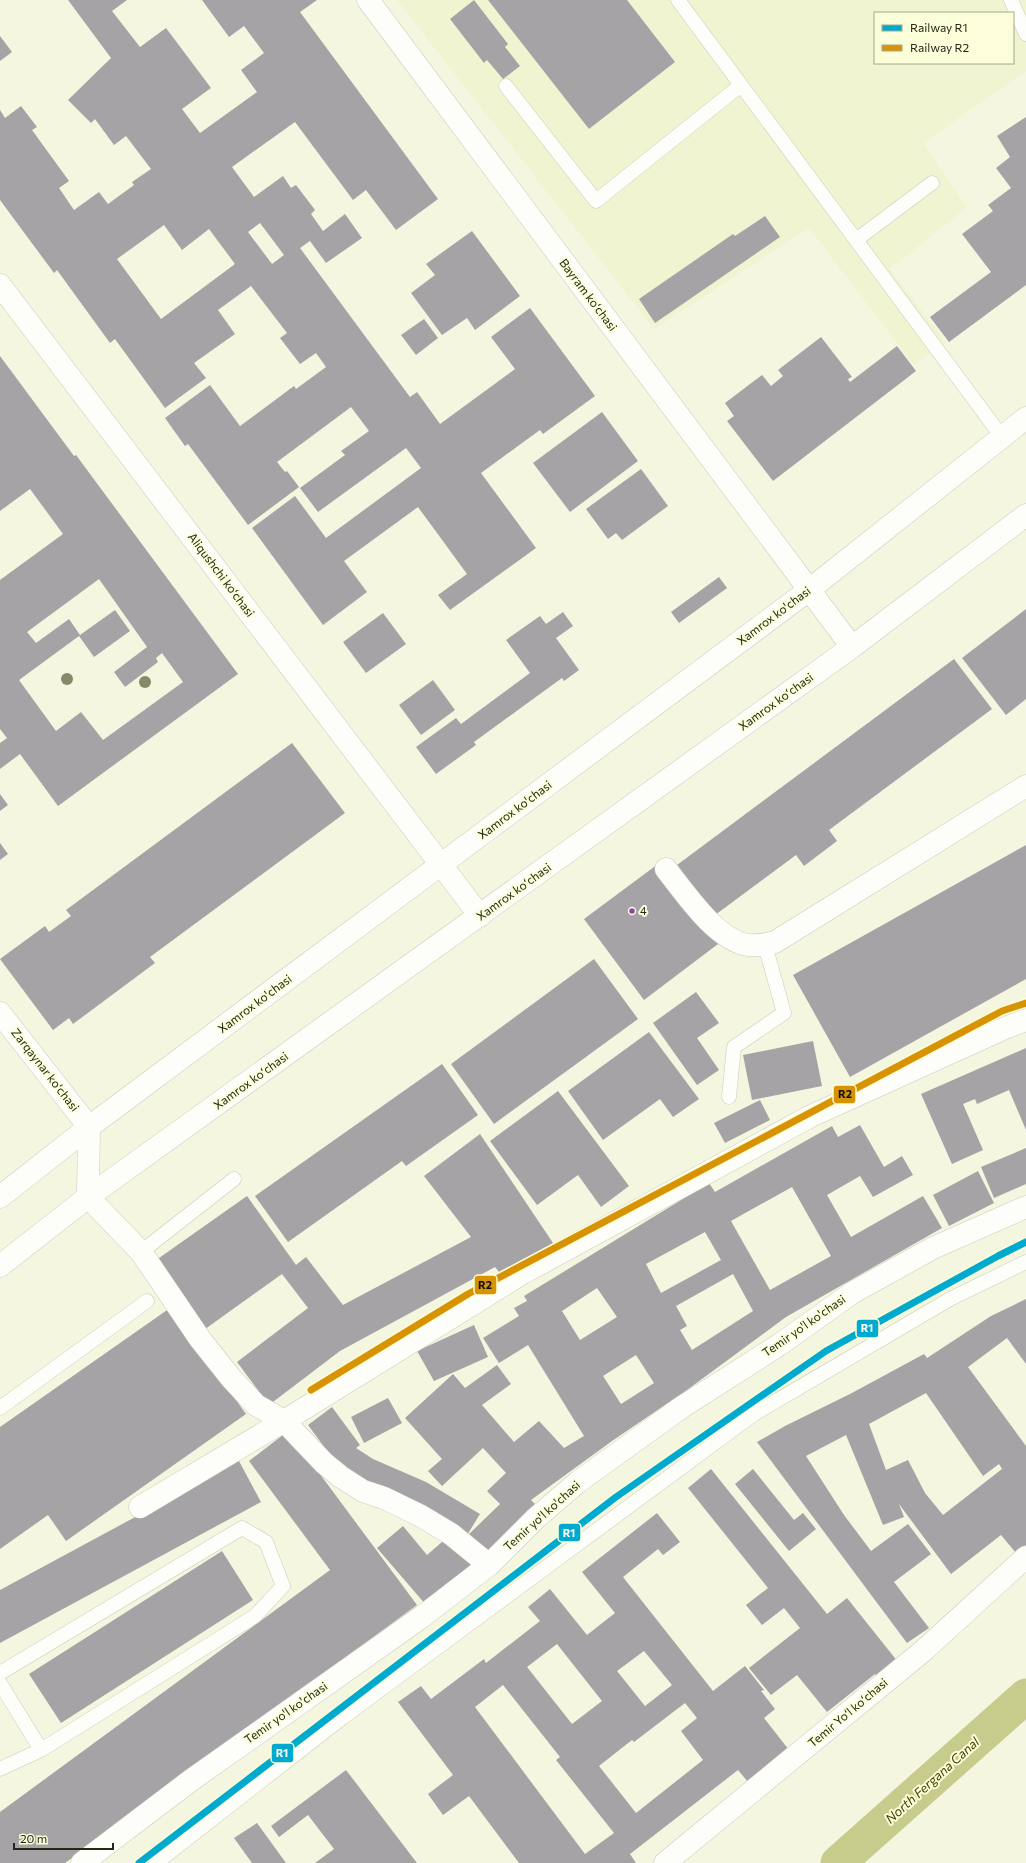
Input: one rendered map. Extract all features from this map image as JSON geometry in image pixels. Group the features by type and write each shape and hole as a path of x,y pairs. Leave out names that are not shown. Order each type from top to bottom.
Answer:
{"street":[{"name":"Bayram ko‘chasi","path":"368,0 852,647"},
{"name":"Aliqushchi ko‘chasi","path":"0,285 480,916"},
{"name":"Xamrox ko'chasi","path":"0,1197 89,1127 442,866 809,590 1026,418"},
{"name":"Xamrox koʻchasi","path":"0,1266 88,1197 852,647 1026,515"},
{"path":"666,869 702,914 730,939 748,945 775,942 1026,786"},
{"name":"Zarqaynar ko‘chasi","path":"0,1013 89,1127"},
{"path":"140,1507 284,1421 524,1273 811,1116 1004,1028 1026,1020"},
{"path":"89,1127 88,1197 141,1252 200,1339 231,1378 256,1405 284,1421 324,1463 341,1477 363,1491 384,1498 421,1516 451,1534 489,1565"},
{"name":"Temir yo'l ko'chasi","path":"82,1863 190,1781 423,1616 489,1565 536,1518 578,1482 682,1406 779,1345 852,1293 933,1248 1026,1207"},
{"name":"Temir Yoʻl koʻchasi","path":"665,1863 923,1651 1026,1557"}],"lane":[{"path":"678,0 1002,437"},
{"path":"1011,0 1026,34"},
{"path":"506,86 596,201 741,86"},
{"path":"856,240 932,183"},
{"path":"729,1097 734,1047 784,1013 765,944"},
{"path":"141,1252 234,1179"},
{"path":"156,1863 342,1718 754,1414 950,1299 1026,1262"},
{"path":"0,1408 147,1301"},
{"path":"0,1672 242,1528 266,1542 283,1586 255,1616 41,1750 0,1769"},
{"path":"0,1683 41,1750"}],"shaded area":[{"path":"397,0 1026,0 1026,71 923,143 967,207 890,269 945,341 914,365 809,228 654,329"}],"building":[{"path":"68,0 127,0 112,11 140,47 166,28 211,88 182,109 200,133 257,92 241,70 264,53 244,26 229,37 202,0 317,0 300,12 438,199 396,230 366,190 353,200 295,122 232,167 254,197 283,176 291,188 296,185 315,210 311,214 323,231 345,214 362,238 326,263 310,241 300,248 410,397 417,392 440,424 515,369 491,337 530,308 595,396 543,434 540,430 481,473 536,548 450,610 438,595 467,574 418,507 344,561 367,592 323,625 252,528 295,496 326,538 421,468 406,448 318,512 300,488 345,455 341,451 369,431 351,407 277,462 285,472 287,471 299,487 248,525 188,444 185,446 165,418 210,385 240,426 294,386 296,389 326,367 316,353 300,364 280,338 287,333 251,286 218,310 235,334 194,363 206,378 165,408 115,339 110,343 57,270 54,273 0,200 0,110 5,118 21,106 37,127 32,130 69,181 59,188 74,210 99,192 108,204 134,185 132,182 151,169 126,136 114,145 95,119 91,123 68,100 111,58","holes":["260,223 284,255 272,264 248,232","164,225 182,250 209,229 235,264 161,319 117,259"]},
{"path":"474,0 508,44 505,47 520,66 503,79 487,60 484,63 450,19"},
{"path":"488,0 627,0 675,62 589,129"},
{"path":"0,36 12,52 0,61"},
{"path":"1026,117 1026,285 949,342 930,317 991,272 962,234 993,211 988,205 1011,188 996,168 1010,157 997,136"},
{"path":"765,216 780,237 655,323 639,299 733,234 735,236"},
{"path":"472,231 520,296 475,330 467,318 442,335 411,293 435,275 426,264"},
{"path":"424,319 438,338 416,355 401,335"},
{"path":"821,337 852,377 848,379 850,382 897,346 916,371 773,481 727,421 734,416 725,403 762,375 771,386 783,376 778,370"},
{"path":"0,356 74,456 76,455 238,674 58,806 20,754 0,769 0,743 7,738 0,729 0,580 63,534 30,489 0,511","holes":["99,579 147,647 114,672 125,687 158,662 156,658 162,653 183,682 103,740 81,712 56,731 19,680 79,636 94,657 130,631 115,610 80,635 69,619 36,643 27,632"]},
{"path":"602,412 638,461 570,512 533,463"},
{"path":"641,469 668,506 622,540 616,533 608,539 586,509"},
{"path":"719,577 727,588 679,623 671,612"},
{"path":"1026,609 1026,699 1006,715 962,658"},
{"path":"563,612 573,626 556,638 579,670 564,681 562,678 474,742 476,745 436,774 416,747 456,718 461,724 530,673 506,640 540,616 546,624"},
{"path":"383,613 406,644 366,673 343,642"},
{"path":"954,659 992,709 829,830 837,841 804,866 796,855 711,918 673,868"},
{"path":"433,680 455,710 421,735 399,705"},
{"path":"292,743 345,813 150,957 155,963 73,1024 69,1018 53,1030 0,959 45,926 49,932 71,916 66,910"},
{"path":"0,794 8,805 0,811"},
{"path":"0,843 8,854 0,860"},
{"path":"1026,845 1026,979 850,1077 793,975"},
{"path":"658,864 718,944 644,1000 584,919"},
{"path":"594,959 638,1019 494,1124 451,1064"},
{"path":"696,992 719,1023 697,1038 719,1070 697,1085 653,1023"},
{"path":"649,1032 699,1099 673,1117 660,1099 603,1140 568,1091"},
{"path":"813,1041 822,1086 752,1100 743,1055"},
{"path":"1026,1048 1026,1130 1009,1090 977,1104 975,1099 963,1104 983,1150 952,1164 921,1094"},
{"path":"442,1064 478,1115 406,1166 402,1161 288,1242 255,1196"},
{"path":"558,1091 629,1186 601,1207 578,1175 537,1205 490,1141"},
{"path":"760,1100 770,1120 725,1143 714,1123"},
{"path":"860,1125 884,1167 902,1156 913,1175 873,1197 860,1176 827,1195 851,1237 923,1196 942,1228 786,1317 687,1390 612,1441 531,1500 536,1505 483,1556 466,1537 500,1504 487,1491 506,1473 483,1448 442,1486 428,1471 442,1459 405,1418 453,1374 465,1388 497,1365 511,1384 482,1405 514,1442 539,1421 564,1448 584,1436 528,1345 499,1363 483,1338 519,1316 514,1308 527,1301 524,1296 709,1183 715,1192 832,1126 838,1137","holes":["792,1187 831,1256 770,1290 731,1221","705,1232 721,1260 661,1293 646,1264","733,1274 753,1311 692,1350 680,1330 687,1326 676,1306","597,1288 617,1317 580,1340 562,1311","636,1355 654,1383 621,1404 603,1376"]},
{"path":"480,1134 553,1243 499,1272 495,1267 340,1351 269,1405 237,1362 308,1308 282,1274 201,1332 152,1263 247,1196 296,1265 306,1257 343,1305 471,1237 424,1176"},
{"path":"1026,1148 1026,1184 994,1198 981,1167"},
{"path":"978,1171 994,1203 949,1226 933,1195"},
{"path":"1026,1299 1026,1364 1007,1338 968,1367 1026,1446 1026,1545 1016,1553 1001,1535 951,1574 899,1504 904,1517 883,1525 846,1435 806,1456 844,1515 871,1551 908,1524 931,1554 894,1582 929,1628 907,1643 757,1442 924,1354 927,1358 991,1316","holes":["926,1393 983,1476 999,1464 1002,1469 943,1515 925,1493 908,1460 886,1470 869,1424"]},
{"path":"170,1308 246,1414 66,1541 48,1515 0,1549 0,1427"},
{"path":"474,1325 488,1357 434,1381 417,1351"},
{"path":"388,1398 402,1423 364,1443 351,1417"},
{"path":"332,1407 360,1445 356,1448 373,1459 426,1482 480,1514 464,1540 361,1485 328,1452 308,1425"},
{"path":"288,1431 417,1605 65,1863 0,1863 0,1812 330,1570 249,1461"},
{"path":"239,1461 261,1502 0,1643 0,1590"},
{"path":"711,1469 827,1614 847,1598 898,1662 878,1678 875,1674 827,1712 797,1675 771,1695 749,1668 800,1628 784,1608 762,1625 746,1605 768,1588 688,1488"},
{"path":"753,1469 794,1520 803,1513 816,1529 789,1551 735,1484"},
{"path":"657,1513 680,1542 663,1555 658,1549 623,1577 713,1691 745,1666 764,1690 761,1691 775,1709 764,1718 789,1750 748,1782 738,1770 630,1854 636,1863 519,1863 469,1796 443,1815 428,1794 453,1775 398,1702 421,1686 431,1699 484,1659 486,1663 540,1621 528,1607 550,1589 587,1635 615,1613 582,1572","holes":["557,1644 602,1701 572,1724 527,1667","644,1651 672,1685 645,1706 617,1671","503,1685 560,1757 556,1760 614,1833 585,1854 475,1707","685,1703 697,1718 681,1731 703,1760 636,1813 599,1766 632,1740 634,1742"]},
{"path":"403,1526 427,1555 450,1535 479,1560 426,1605 377,1548"},
{"path":"222,1551 253,1600 61,1723 29,1674"},
{"path":"346,1770 417,1863 315,1863 334,1849 308,1815 279,1837 271,1826"},
{"path":"257,1823 286,1863 252,1863 234,1838"}],"waterway":[{"name":"North Fergana Canal","path":"838,1863 1026,1696"}],"rail line":[{"name":"R2","path":"311,1390 468,1294 1002,1011 1026,1003"},
{"name":"R1","path":"139,1863 616,1497 826,1351 1026,1242"}],"place":[{"name":"4","path":"632,911"}]}
